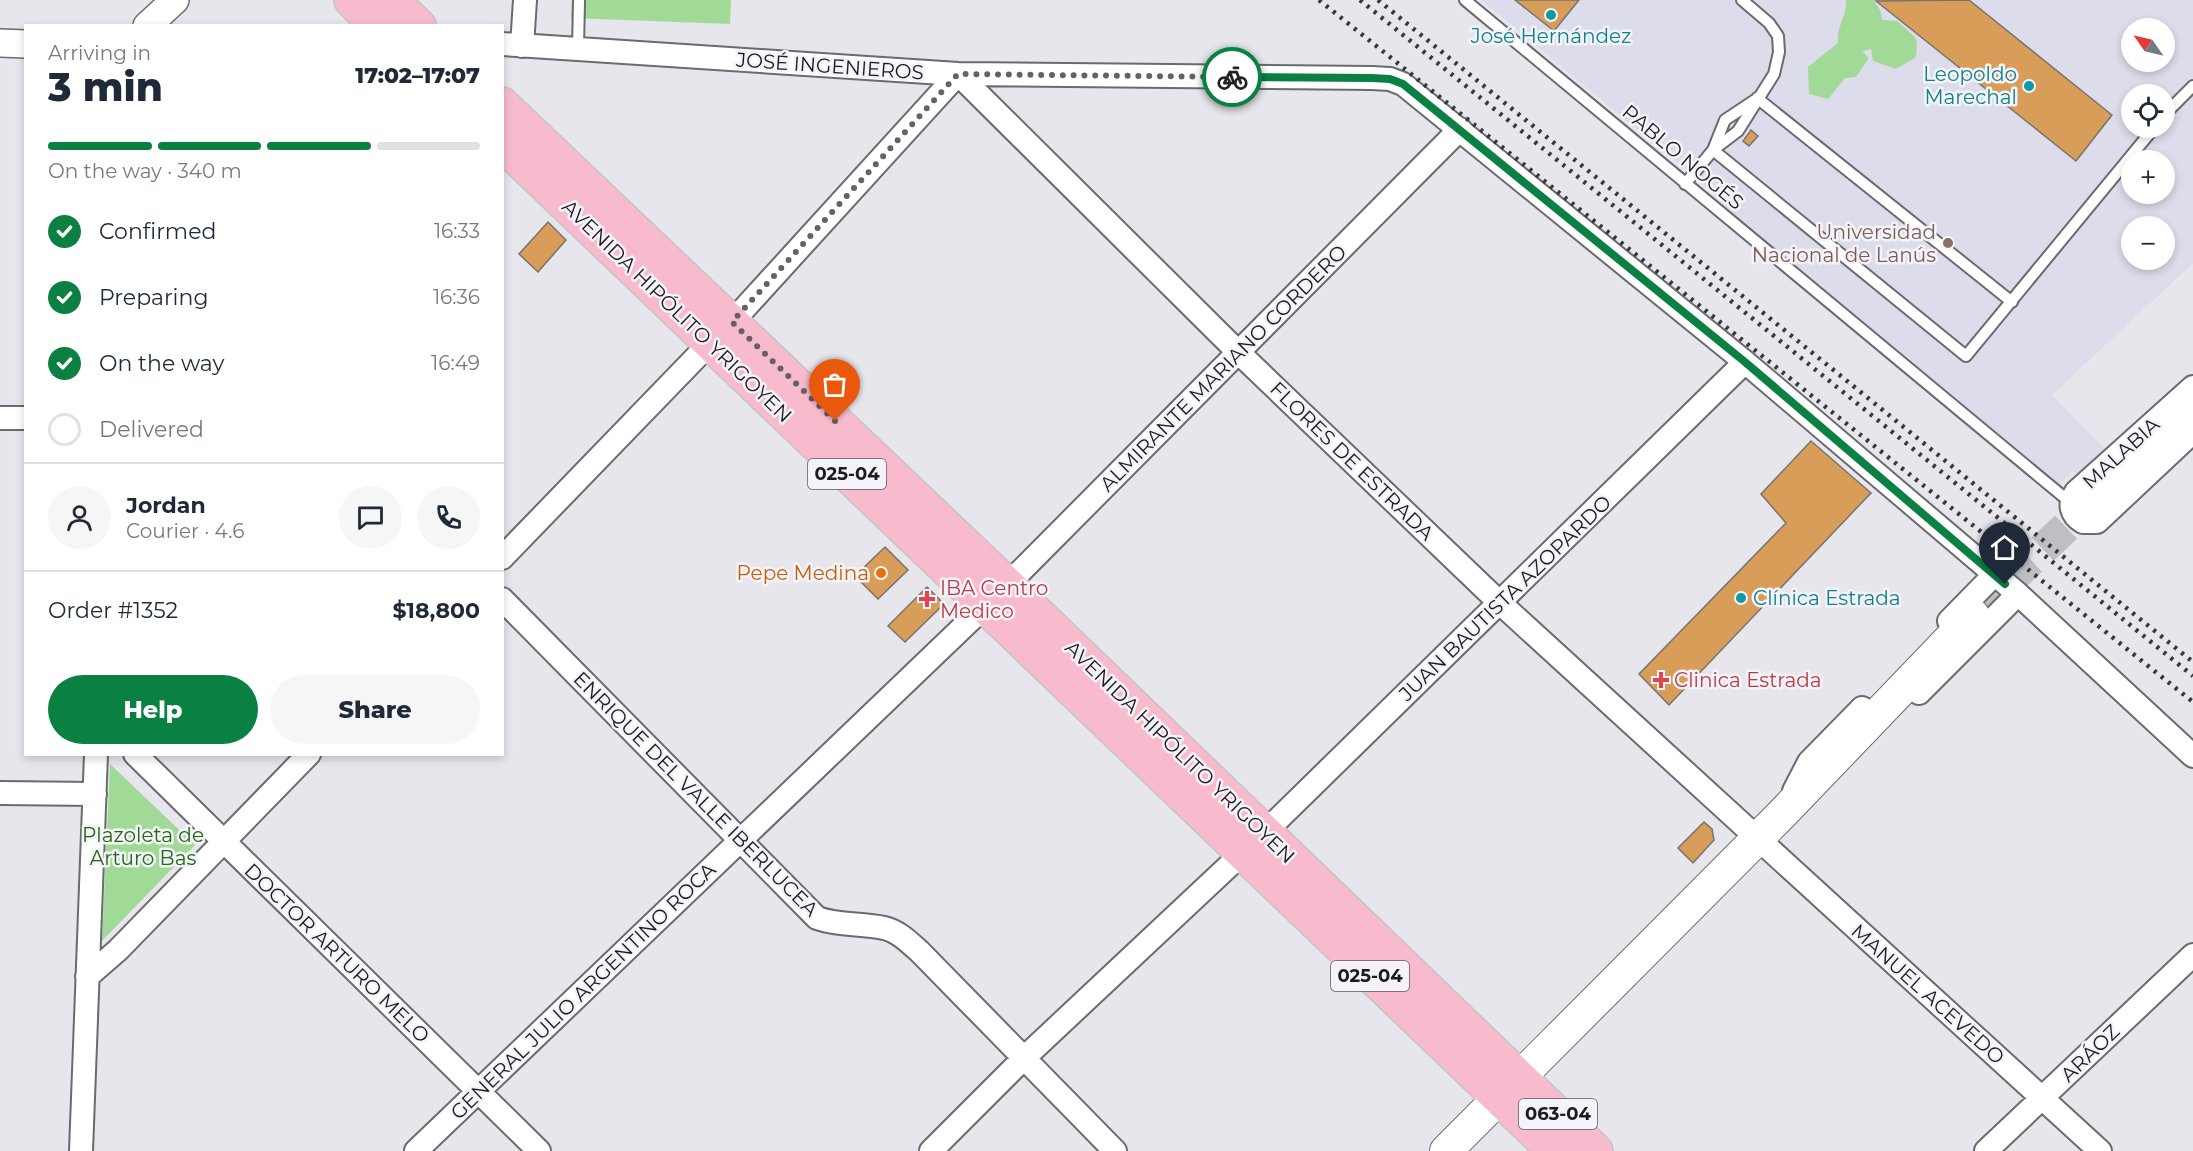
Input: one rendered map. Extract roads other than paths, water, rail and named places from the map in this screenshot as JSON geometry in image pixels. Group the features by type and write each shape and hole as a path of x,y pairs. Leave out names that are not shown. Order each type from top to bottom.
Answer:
{"main road":[{"path":"351,0 376,24"},
{"path":"392,0 417,24"},
{"name":"AVENIDA HIPÓLITO YRIGOYEN","path":"504,106 721,332 1509,1088 1596,1151"},
{"name":"AVENIDA HIPÓLITO YRIGOYEN","path":"504,146 721,332"},
{"name":"MALABIA","path":"2077,507 2193,409"},
{"path":"1446,1151 1780,815 1973,615"},
{"name":"AVENIDA HIPÓLITO YRIGOYEN","path":"1509,1088 1554,1151"}],"street":[{"path":"149,24 175,0"},
{"path":"512,45 525,0"},
{"path":"0,43 24,44"},
{"name":"JOSÉ INGENIEROS","path":"512,45 958,74 1390,79 1403,84 1745,362 2018,594 2193,756"},
{"path":"504,556 721,332 958,74"},
{"name":"FLORES DE ESTRADA","path":"958,74 1238,352 1500,603 1756,838"},
{"name":"ALMIRANTE MARIANO CORDERO","path":"996,595 1460,129"},
{"name":"JUAN BAUTISTA AZOPARDO","path":"931,1151 1023,1059 1253,843 1745,362"},
{"name":"MALABIA","path":"2193,387 2076,492 2077,507 2074,514 2077,519 2083,522 2097,522 2193,432"},
{"path":"0,418 24,418"},
{"path":"1780,815 1809,762 1994,575"},
{"path":"1780,815 1828,784 2018,594"},
{"name":"GENERAL JULIO ARGENTINO ROCA","path":"416,1151 996,595"},
{"name":"ENRIQUE DEL VALLE IBERLUCEA","path":"504,601 817,918 829,922 884,928 900,935 920,952 1115,1151"},
{"path":"81,1151 96,756"},
{"name":"DOCTOR ARTURO MELO","path":"137,756 539,1151"},
{"path":"87,977 118,950 307,756"},
{"path":"0,793 95,794"},
{"name":"MANUEL ACEVEDO","path":"1756,838 2100,1151"},
{"name":"ARÁOZ","path":"1986,1151 2193,954"}],"lane":[{"path":"578,49 579,0"},
{"name":"PABLO NOGÉS","path":"1466,0 2077,507"},
{"path":"1685,184 1713,150 1738,131 1774,74 1779,52 1778,36 1769,23 1742,0"},
{"path":"2175,104 2193,86"},
{"path":"1713,150 1725,120 1757,98"},
{"path":"1757,98 2012,302"},
{"path":"1713,150 1966,356 2146,138"}],"tunnel":[{"path":"1973,615 2083,511"}],"railway":[{"path":"1319,0 2193,702"},
{"path":"1360,0 2193,676"},
{"path":"1378,0 2193,662"}],"place":[{"name":"José Hernández","path":"1551,15"},
{"name":"Leopoldo Marechal","path":"2029,86"},
{"name":"Universidad Nacional de Lanús","path":"1948,243"},
{"name":"Pepe Medina","path":"881,573"},
{"name":"Clínica Estrada","path":"1741,598"},
{"name":"IBA Centro Medico","path":"927,599"},
{"name":"Clinica Estrada","path":"1661,680"}],"park label":[{"name":"Plazoleta de Arturo Bas","path":"143,846"}]}
